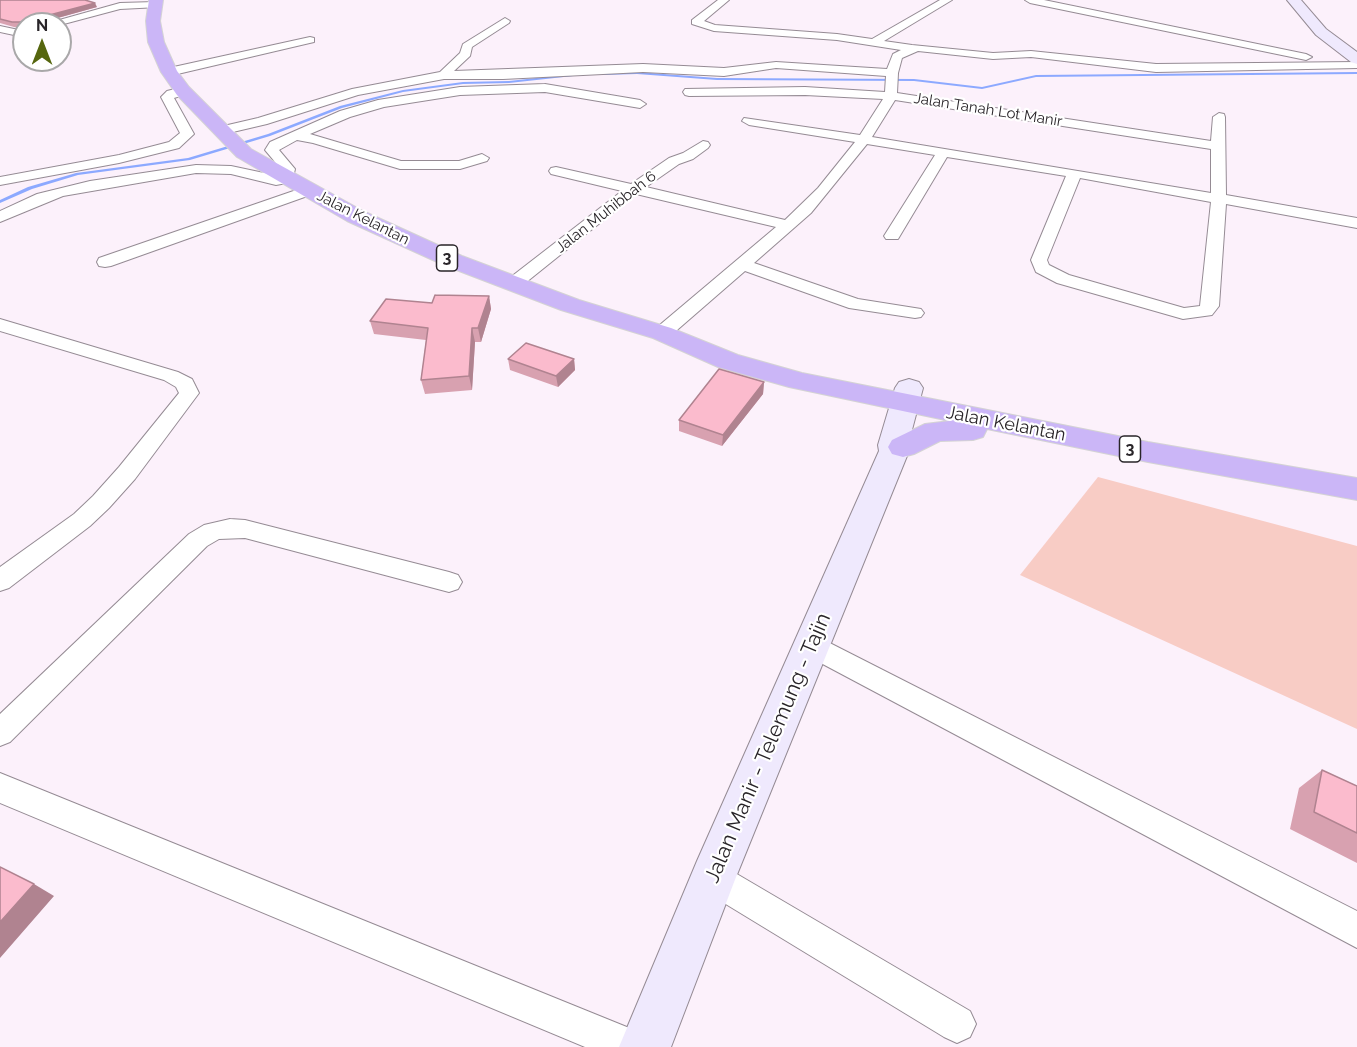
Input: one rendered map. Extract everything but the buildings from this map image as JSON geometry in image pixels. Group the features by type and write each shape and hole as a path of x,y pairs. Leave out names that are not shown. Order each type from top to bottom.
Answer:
{"highway":[{"name":"Jalan Kelantan","path":"156,2 153,21 156,42 169,72 223,134 244,153 355,216 420,247 513,284 662,333 728,361 799,381 915,398 1357,474"},
{"name":"Jalan Kelantan","path":"662,333 740,348 915,398 1148,452 1357,489"},
{"path":"799,381 844,399 875,417 885,424 897,448 935,431 953,429 982,430 1148,452"}],"main road":[{"path":"1294,0 1321,32 1354,63"},
{"name":"Jalan Manir - Telemung - Tajin","path":"645,1047 713,877 897,448 915,398"}],"street":[{"path":"97,0 120,6"},
{"path":"724,0 696,22 709,28 804,34 873,42 904,51 935,47 1001,56 1031,54 1131,66 1184,68 1354,63"},
{"path":"873,42 947,0"},
{"path":"1030,0 1185,37 1354,63"},
{"path":"1073,10 1092,0"},
{"path":"72,18 120,6 156,2"},
{"path":"444,75 466,54 468,46 505,21"},
{"path":"169,72 310,40"},
{"path":"892,83 904,51"},
{"path":"1178,55 1176,57 1184,68"},
{"path":"223,134 365,90 444,75 503,75 643,68 724,72 776,65 892,83"},
{"path":"689,92 805,91 892,83"},
{"name":"Jalan Tanah Lot Manir","path":"662,333 740,264 806,210 824,191 864,139 892,83 1218,146"},
{"path":"0,217 42,197 59,192 90,185 196,170 231,170 276,182 286,178 288,169 272,150 275,145 345,114 382,103 443,92 545,88 640,104"},
{"path":"0,181 119,159 174,145 184,139 187,134 167,98 183,90"},
{"path":"1075,173 1039,260 1042,268 1062,279 1183,314 1197,314 1206,311 1210,306 1219,199 1219,117"},
{"path":"749,121 944,151 1357,223"},
{"path":"296,136 315,139 400,165 460,165 482,158"},
{"name":"Jalan Muhibbah 6","path":"513,284 632,190 674,160 688,156 703,145"},
{"path":"892,236 944,151"},
{"path":"0,169 20,176"},
{"path":"0,191 51,171"},
{"path":"556,171 787,225"},
{"path":"105,262 308,191"},
{"path":"740,264 855,304 915,313"},
{"path":"0,325 171,376 185,383 189,393 127,473 101,502 82,520 0,581"},
{"path":"0,733 198,540 213,531 230,528 245,529 449,582"},
{"path":"812,645 1357,930"},
{"path":"0,788 631,1047"},
{"path":"713,877 957,1024"}],"shaded area":[{"path":"1098,477 1357,546 1357,729 1020,575"}],"waterway":[{"path":"602,74 637,73 717,79 914,80 982,88 1036,76 1357,73"},
{"path":"0,202 30,188 78,174 188,159 269,135 341,107 403,91 463,83 509,82 572,75"}]}
